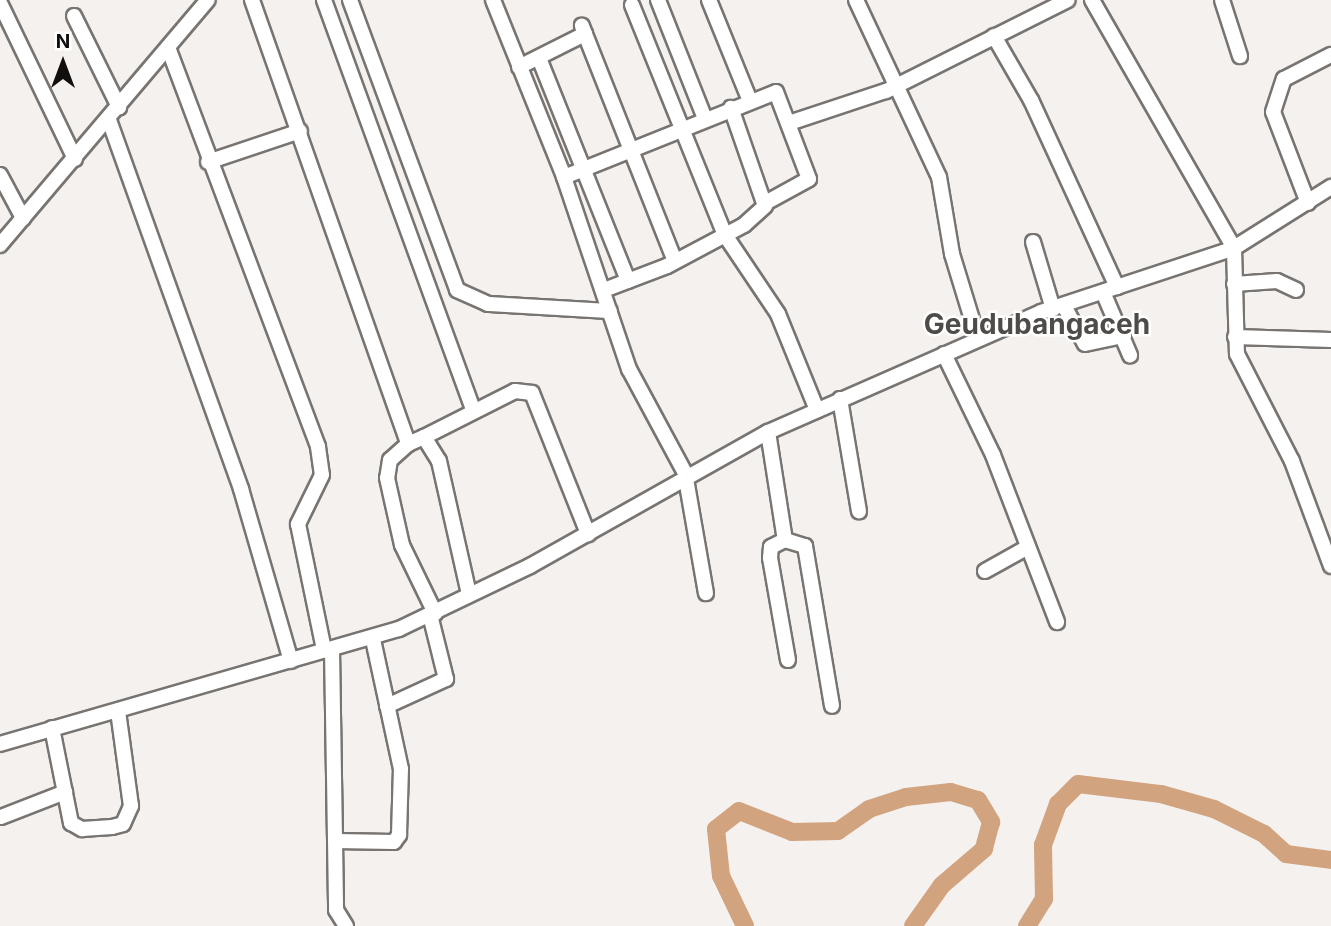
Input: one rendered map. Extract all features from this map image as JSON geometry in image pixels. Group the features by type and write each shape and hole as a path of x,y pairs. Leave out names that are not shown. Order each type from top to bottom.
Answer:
{"street":[{"path":"252,0 408,444"},
{"path":"324,0 473,410"},
{"path":"350,0 457,290 488,304 610,312"},
{"path":"493,0 564,177 633,378 685,473 706,593"},
{"path":"658,0 705,119"},
{"path":"709,0 750,101"},
{"path":"856,0 898,85 948,201 952,254 978,339"},
{"path":"789,123 898,85 1068,0"},
{"path":"1092,0 1234,248 1235,337 1331,566"},
{"path":"1222,0 1240,56"},
{"path":"0,245 169,50 206,1"},
{"path":"0,3 75,159"},
{"path":"632,5 726,235 778,314 817,410"},
{"path":"74,16 119,107"},
{"path":"519,67 539,58 583,29 675,261"},
{"path":"994,36 1031,100 1110,290 1130,355"},
{"path":"169,50 208,162 318,447 322,475 298,524 328,649 336,910 346,926"},
{"path":"1308,203 1273,112 1284,79 1331,55"},
{"path":"539,58 628,281"},
{"path":"564,177 630,148 776,92 809,179 767,202 726,235 675,261 604,290"},
{"path":"731,108 767,202"},
{"path":"109,120 242,489 291,660"},
{"path":"208,162 300,131"},
{"path":"0,175 23,218"},
{"path":"0,744 328,649 373,639 433,614 588,534 685,473 768,432 978,339 1059,307 1234,248 1331,187"},
{"path":"1033,242 1059,307 1086,344 1124,336"},
{"path":"1234,284 1278,281 1296,290"},
{"path":"1235,337 1331,340"},
{"path":"944,354 1028,547 1057,622"},
{"path":"387,706 446,679 433,614 402,545 388,485 387,468 408,444 515,391 532,393 588,534"},
{"path":"840,400 859,511"},
{"path":"768,432 785,540"},
{"path":"425,437 447,488 469,594"},
{"path":"788,660 769,558 771,547 785,540 805,546 832,706"},
{"path":"985,571 1028,547"},
{"path":"335,841 394,842 399,835 401,769 373,639"},
{"path":"52,728 75,828 112,827 129,815 118,711"},
{"path":"1,817 65,792"}],"waterway":[{"path":"1027,926 1044,899 1043,845 1058,804 1078,784 1161,794 1214,809 1264,834 1286,854 1331,860"},
{"path":"745,926 721,876 716,829 739,811 792,832 838,831 869,809 906,797 951,792 978,800 991,822 984,849 942,885 913,926"}],"district":[{"name":"Geudubangaceh","path":"1037,324"}]}
